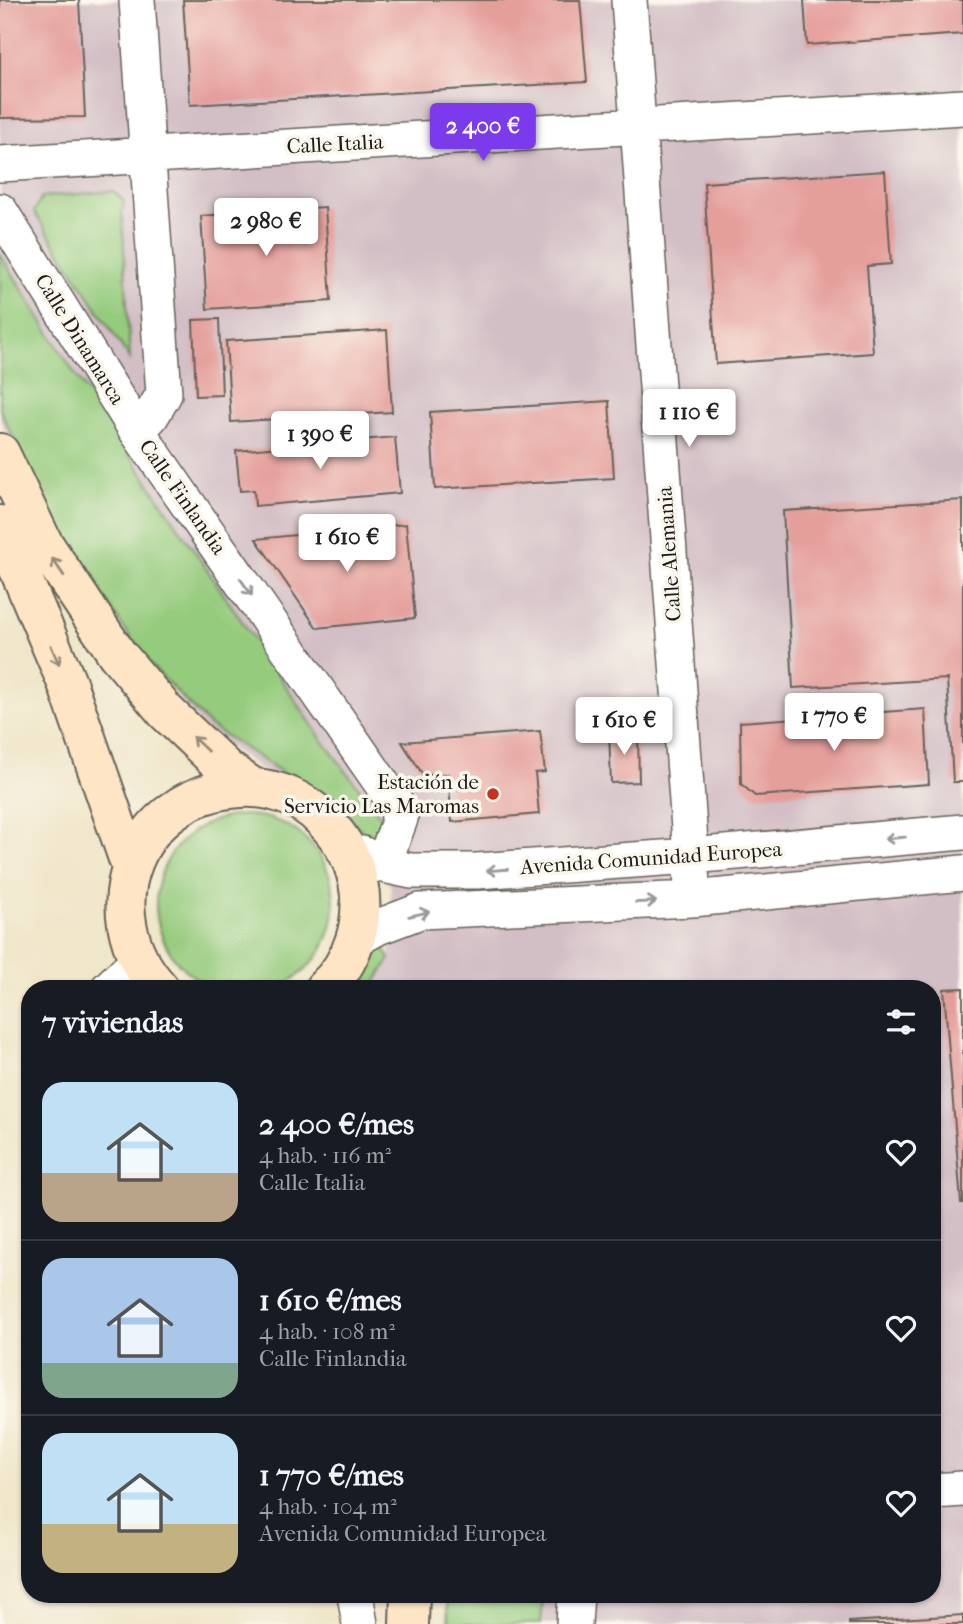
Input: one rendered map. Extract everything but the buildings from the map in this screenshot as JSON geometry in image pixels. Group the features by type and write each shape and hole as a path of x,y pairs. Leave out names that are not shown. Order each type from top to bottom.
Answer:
{"main road":[{"path":"0,453 43,543 117,654 166,712 226,769 252,787"},
{"path":"0,525 67,683 131,867"},
{"path":"149,974 129,938 125,914 125,890 131,867 145,839 166,816 192,799 221,789 252,787 280,793 306,805 328,823 345,845 355,867 360,891 356,939 333,980"},
{"path":"409,1624 410,1603"}],"street":[{"name":"Calle Finlandia","path":"137,0 164,394 137,431 396,804 400,819 383,865"},
{"name":"Calle Alemania","path":"629,0 692,899"},
{"name":"Calle Italia","path":"0,164 963,107"},
{"name":"Calle Dinamarca","path":"0,211 137,431"},
{"name":"Avenida Comunidad Europea","path":"345,845 383,865 411,871 441,872 691,856 963,832"},
{"name":"Avenida Comunidad Europea","path":"356,939 378,927 420,911 692,899 963,873"},
{"path":"941,1490 963,1489"},
{"path":"356,1603 360,1624"},
{"path":"574,1624 575,1603"}],"shaded area":[{"path":"0,0 963,0 963,1624 447,1624 445,1603 941,1603 941,980 358,980 382,943 390,957 391,886 343,824 206,731 127,637 57,533 0,420"}],"green space":[{"path":"113,191 124,201 122,212 130,359 34,212 42,197"},
{"path":"0,254 71,368 320,737 383,820 371,838 337,808 209,725 145,659 66,541 0,410"},
{"path":"228,816 262,816 295,830 319,854 333,887 333,921 328,938 308,967 291,980 199,980 171,954 157,921 157,887 171,854 195,830"},
{"path":"382,943 390,959 377,980 358,980"},
{"path":"447,1603 542,1603 541,1624 449,1624"}],"place":[{"name":"Estación de Servicio Las Maromas","path":"493,794"}]}
